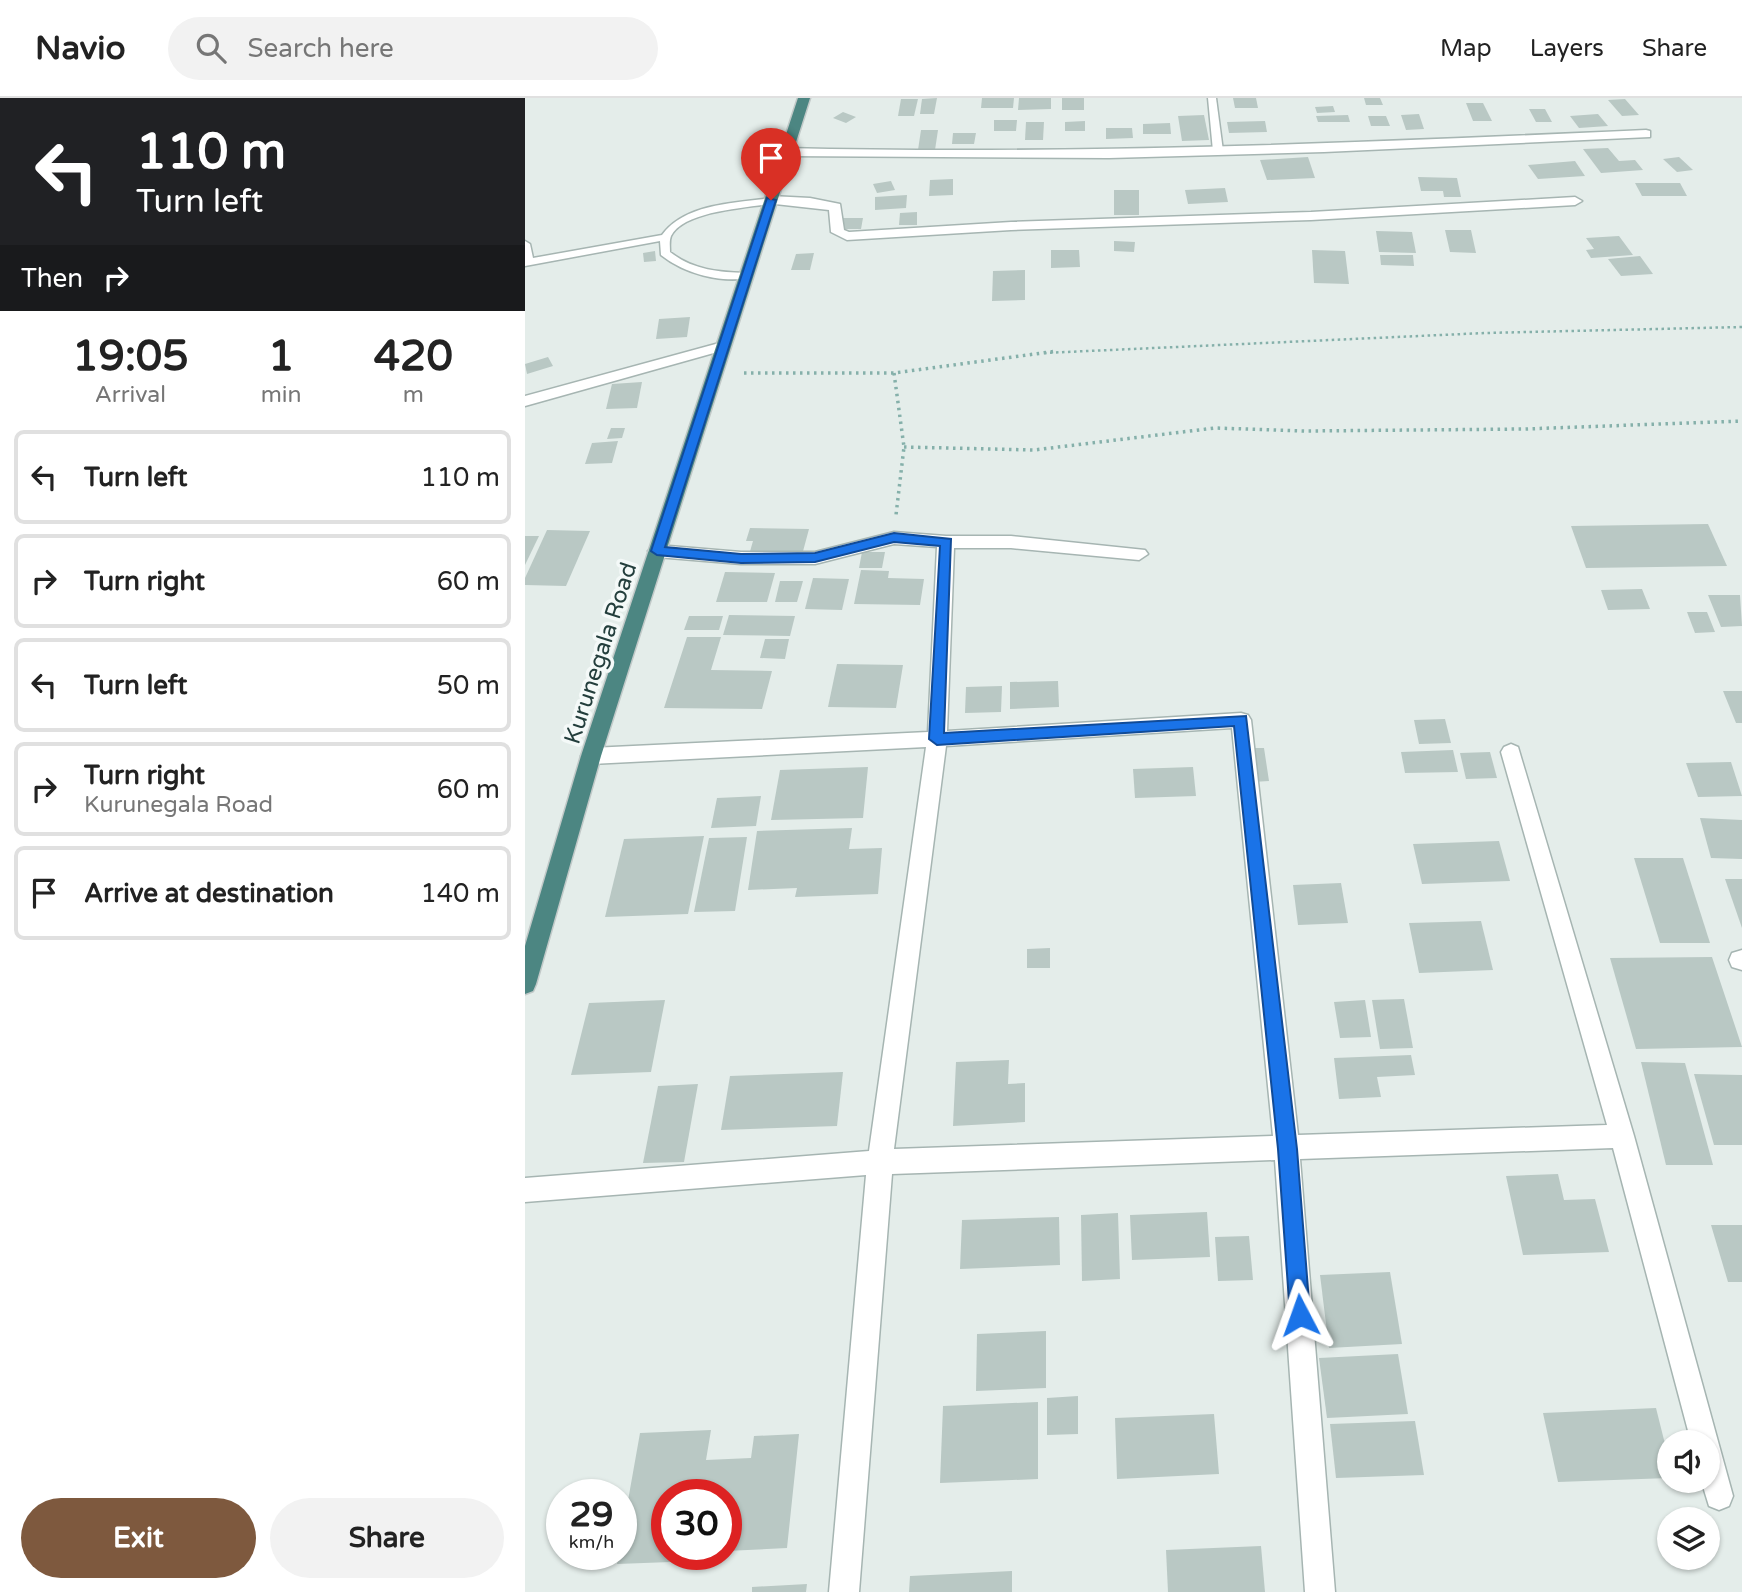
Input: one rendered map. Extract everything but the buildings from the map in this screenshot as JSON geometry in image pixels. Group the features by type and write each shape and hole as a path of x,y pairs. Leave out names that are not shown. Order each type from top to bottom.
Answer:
{"highway":[{"name":"Kurunegala Road","path":"525,984 591,756 804,98"}],"street":[{"path":"786,152 929,157 1218,150 1646,134"},
{"path":"771,200 810,202 835,207 838,232 847,236 1575,201"},
{"path":"525,401 723,346"},
{"path":"657,551 741,558 815,558 894,538 946,542 1011,542 1139,554"},
{"path":"844,1592 880,1162 937,739 946,542"},
{"path":"591,756 937,739 1241,720 1287,1149 1320,1592"},
{"path":"1511,752 1622,1136 1702,1430"},
{"path":"525,1190 880,1162 1622,1136"}],"lane":[{"path":"1212,98 1218,150"},
{"path":"746,276 708,273 677,264 665,253 665,237 675,224 702,213 771,200"},
{"path":"525,244 527,263 665,237"}],"path":[{"path":"715,372 894,373 1060,351 1485,333 1742,327"},
{"path":"894,373 904,447 894,538"},
{"path":"904,447 1034,450 1215,428 1305,431 1525,429 1742,421"}],"route":[{"path":"771,200 657,551 741,558 815,558 894,538 946,542 937,739 1241,720 1287,1149 1300,1315"}]}
